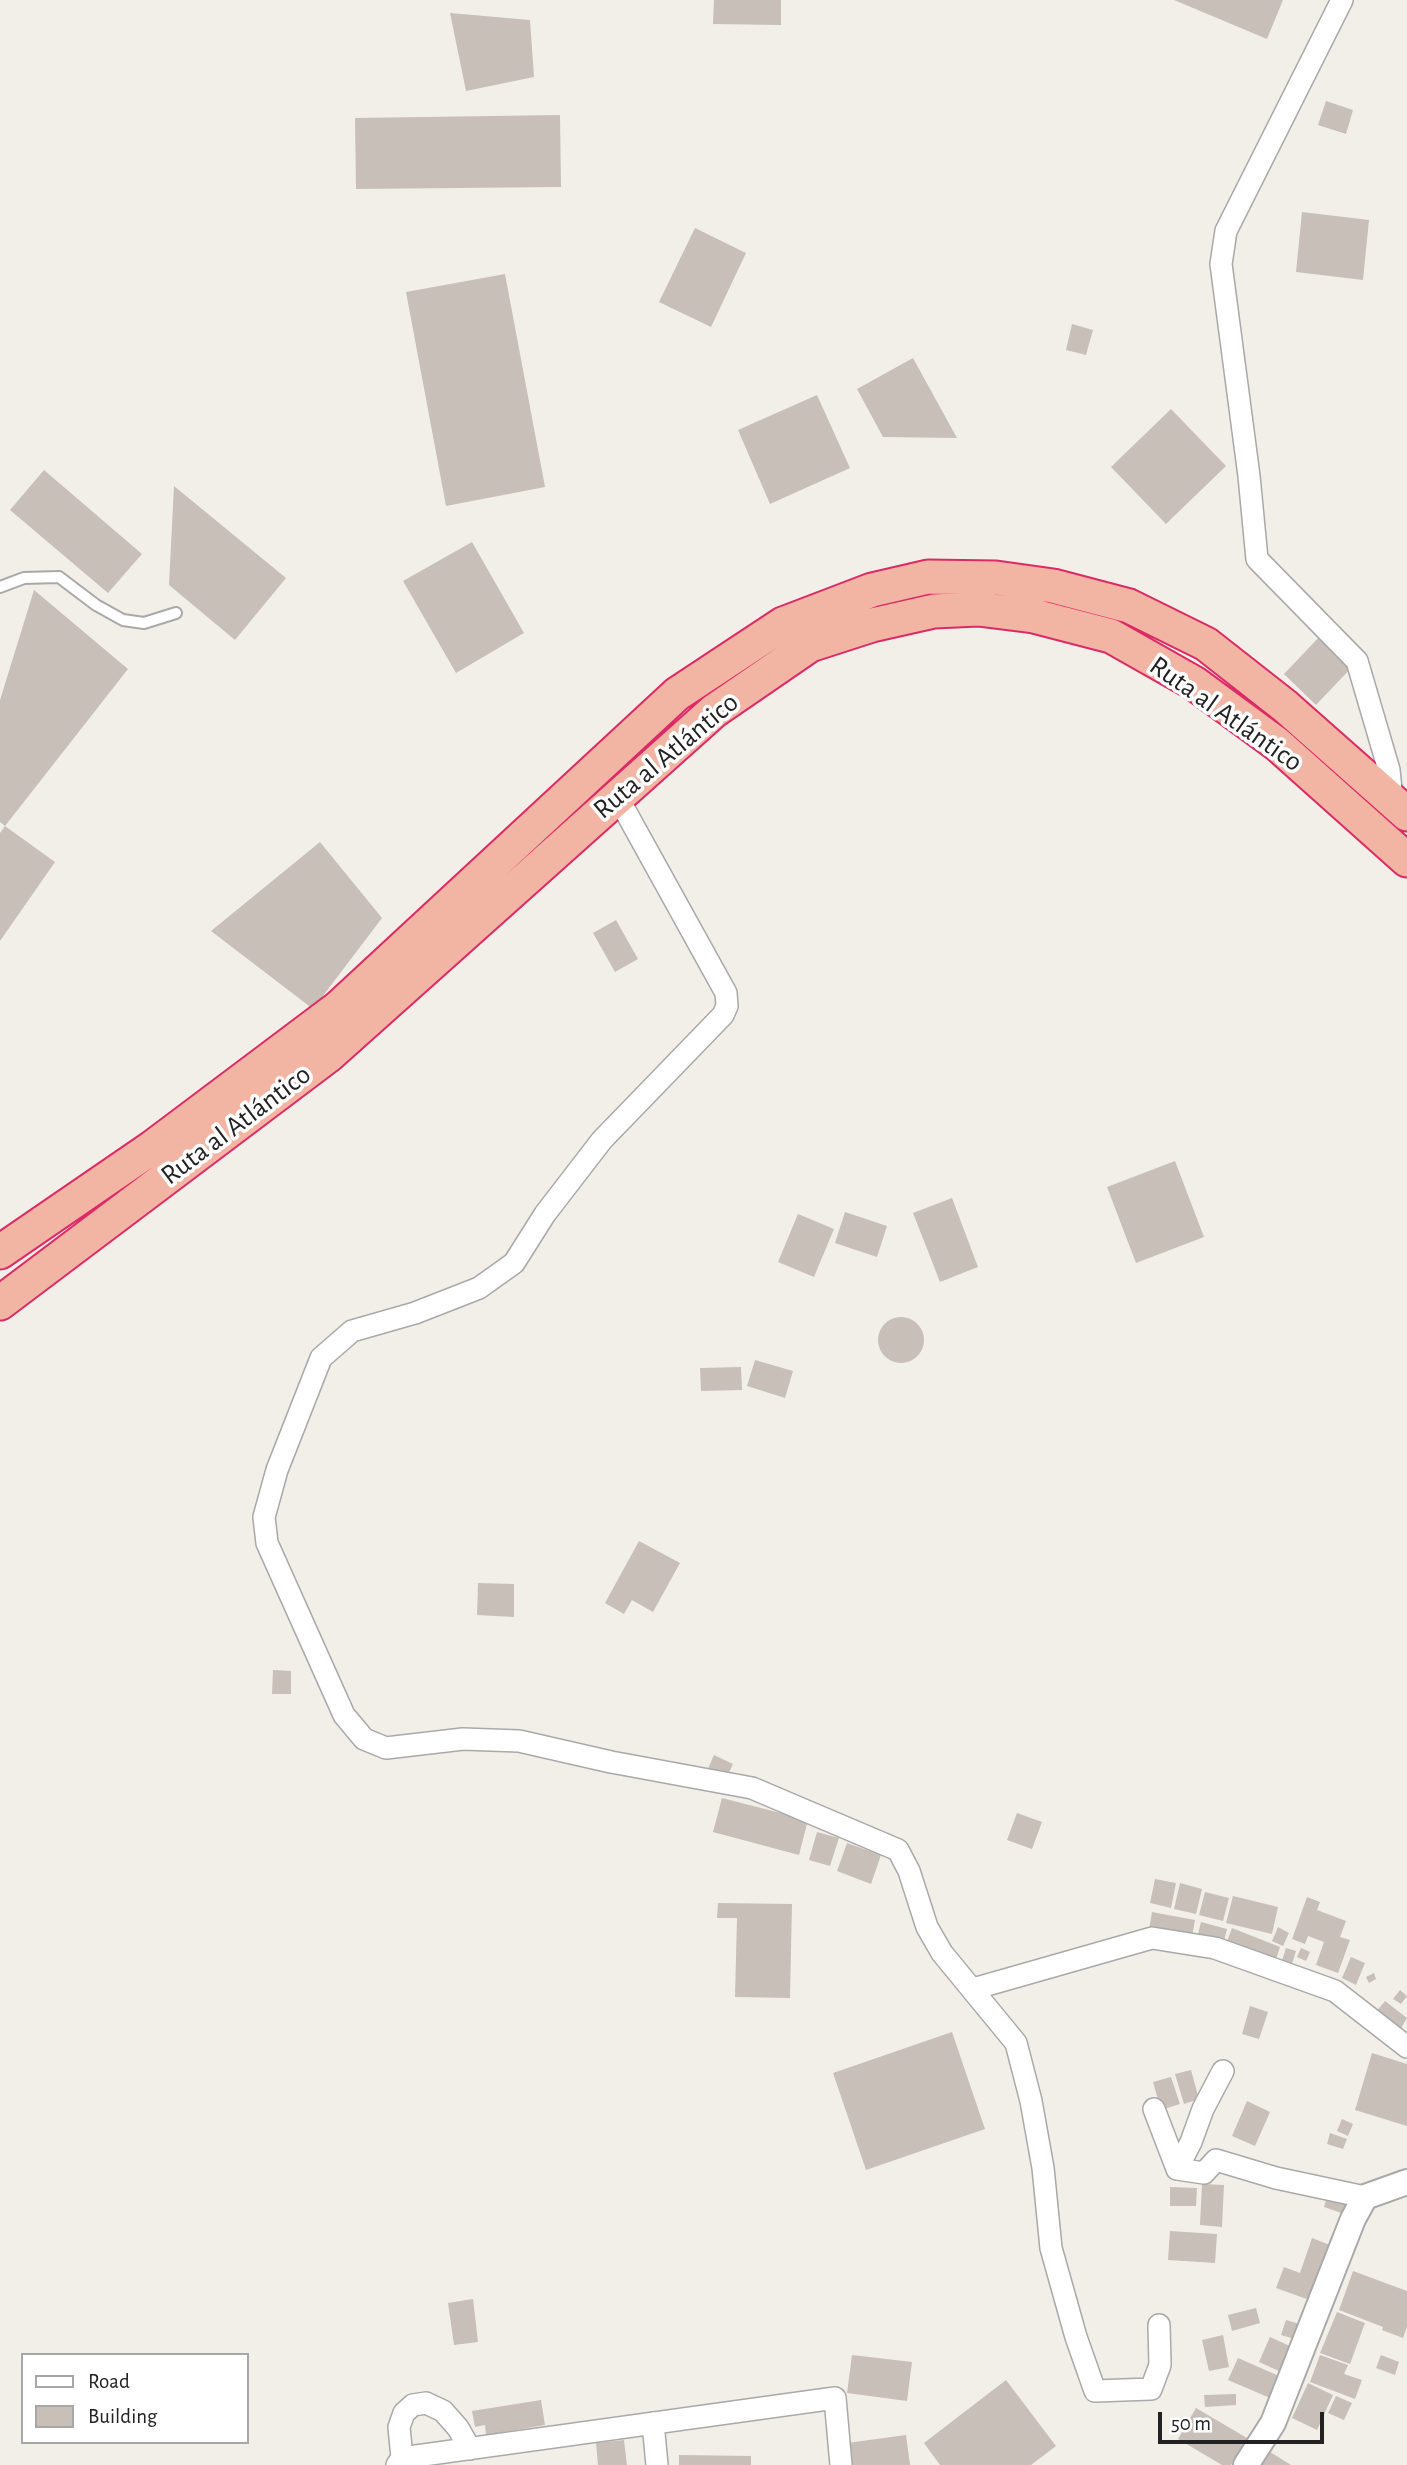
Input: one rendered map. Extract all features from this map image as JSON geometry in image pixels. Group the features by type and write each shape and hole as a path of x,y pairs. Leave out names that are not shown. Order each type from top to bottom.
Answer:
{"highway":[{"name":"Ruta al Atlántico","path":"0,1252 153,1147 338,1008 677,694 783,624 872,590 928,577 996,578 1053,586 1129,606 1206,644 1285,706 1399,807"},
{"name":"Ruta al Atlántico","path":"0,1303 329,1055 714,711 810,645 872,625 934,611 978,609 1034,616 1111,636 1194,683 1277,744 1407,860"}],"street":[{"path":"1342,0 1226,231 1221,264 1250,476 1257,559 1357,661 1399,807"},
{"path":"617,796 726,993 727,1006 723,1015 602,1140 545,1213 514,1263 479,1287 415,1313 352,1331 321,1358 277,1470 264,1517 267,1543 344,1715 364,1739 386,1748 463,1739 519,1741 611,1762 752,1788 898,1850 909,1871 927,1927 942,1952 1016,2043 1031,2101 1043,2168 1051,2248 1076,2337 1095,2391 1151,2389 1160,2365 1159,2325"},
{"path":"972,1989 1152,1938 1214,1948 1335,1991 1407,2047"},
{"path":"1177,2169 1223,2071"},
{"path":"1154,2109 1177,2169"},
{"path":"1177,2169 1204,2173 1216,2160 1276,2178 1365,2197 1407,2182"},
{"path":"1246,2465 1273,2423 1353,2219 1365,2197"},
{"path":"470,2449 458,2428 443,2411 426,2403 413,2405 404,2413 399,2427 400,2461 835,2398 841,2465"},
{"path":"653,2423 657,2465"}],"lane":[{"path":"0,587 24,578 59,577 96,605 123,620 144,623 176,613"}],"building":[{"path":"714,0 781,0 781,25 713,24"},
{"path":"1174,0 1283,0 1267,39"},
{"path":"450,13 530,20 534,77 466,91"},
{"path":"1326,101 1353,110 1346,134 1318,125"},
{"path":"560,115 561,187 356,189 355,118"},
{"path":"1302,212 1369,220 1363,280 1296,272"},
{"path":"695,228 746,253 711,327 659,302"},
{"path":"505,274 545,487 446,506 406,292"},
{"path":"1072,324 1093,330 1086,355 1066,350"},
{"path":"913,358 957,438 883,437 857,389"},
{"path":"817,395 850,468 770,504 738,430"},
{"path":"1171,409 1226,466 1166,524 1111,467"},
{"path":"44,470 142,554 108,593 10,510"},
{"path":"174,486 286,578 235,640 169,585"},
{"path":"472,542 524,633 456,673 403,581"},
{"path":"34,590 128,669 5,826 0,822 0,700"},
{"path":"1322,634 1354,665 1316,705 1284,674"},
{"path":"5,826 55,862 0,941 0,833"},
{"path":"320,842 382,918 313,1009 211,931"},
{"path":"616,920 638,959 615,972 593,933"},
{"path":"1175,1161 1204,1237 1136,1263 1107,1187"},
{"path":"952,1198 978,1267 940,1282 913,1213"},
{"path":"845,1212 887,1226 877,1257 835,1243"},
{"path":"798,1214 834,1229 814,1277 778,1262"},
{"path":"901,1317 917,1324 924,1340 917,1356 901,1363 885,1356 878,1340 885,1324"},
{"path":"755,1360 793,1371 785,1398 747,1386"},
{"path":"741,1367 742,1390 701,1391 700,1368"},
{"path":"639,1541 680,1563 653,1612 632,1600 624,1614 605,1603"},
{"path":"478,1583 514,1584 514,1617 477,1615"},
{"path":"273,1670 291,1671 291,1694 272,1694"},
{"path":"714,1755 733,1764 726,1779 707,1771"},
{"path":"722,1798 808,1820 799,1855 713,1832"},
{"path":"1017,1813 1042,1822 1032,1849 1007,1840"},
{"path":"817,1832 839,1838 830,1866 809,1860"},
{"path":"847,1843 881,1855 871,1884 837,1871"},
{"path":"1155,1879 1176,1883 1171,1908 1150,1903"},
{"path":"1180,1883 1202,1889 1196,1914 1174,1909"},
{"path":"1205,1892 1229,1898 1223,1921 1199,1915"},
{"path":"1233,1896 1278,1907 1272,1934 1226,1923"},
{"path":"1307,1897 1320,1902 1317,1910 1346,1921 1340,1937 1350,1940 1338,1973 1316,1965 1324,1942 1308,1936 1305,1944 1292,1939"},
{"path":"718,1903 792,1904 790,1998 735,1997 737,1918 717,1918"},
{"path":"1152,1912 1195,1920 1192,1937 1149,1930"},
{"path":"1201,1922 1227,1929 1223,1945 1197,1938"},
{"path":"1278,1927 1289,1933 1283,1946 1272,1941"},
{"path":"1232,1928 1280,1947 1274,1965 1225,1947"},
{"path":"1286,1948 1296,1951 1290,1970 1280,1967"},
{"path":"1301,1948 1310,1952 1306,1961 1297,1957"},
{"path":"1351,1957 1365,1963 1356,1985 1342,1978"},
{"path":"1374,1973 1376,1979 1369,1983 1366,1977"},
{"path":"1400,1990 1407,1996 1401,2004 1393,1999"},
{"path":"1385,2001 1407,2018 1400,2030 1376,2012"},
{"path":"1250,2006 1268,2012 1259,2039 1242,2034"},
{"path":"952,2032 985,2129 866,2170 833,2073"},
{"path":"1372,2053 1407,2064 1407,2126 1355,2110"},
{"path":"1191,2070 1199,2099 1184,2104 1175,2074"},
{"path":"1171,2077 1180,2104 1161,2110 1153,2082"},
{"path":"1247,2101 1270,2112 1255,2146 1232,2136"},
{"path":"1342,2119 1353,2124 1348,2136 1337,2131"},
{"path":"1330,2133 1347,2139 1343,2149 1327,2144"},
{"path":"1202,2184 1224,2185 1222,2227 1200,2225"},
{"path":"1170,2187 1197,2188 1196,2206 1170,2206"},
{"path":"1328,2194 1351,2201 1347,2215 1324,2207"},
{"path":"1170,2231 1217,2234 1215,2263 1168,2260"},
{"path":"1312,2238 1335,2247 1315,2302 1276,2288 1284,2267 1300,2273"},
{"path":"1353,2271 1407,2291 1407,2327 1403,2338 1339,2310"},
{"path":"473,2299 478,2342 454,2345 448,2303"},
{"path":"1256,2308 1260,2323 1232,2331 1228,2315"},
{"path":"1337,2312 1365,2323 1350,2364 1320,2353"},
{"path":"1286,2320 1303,2325 1298,2340 1281,2335"},
{"path":"1223,2335 1229,2367 1209,2371 1202,2340"},
{"path":"1270,2337 1292,2347 1281,2372 1259,2362"},
{"path":"852,2355 912,2362 907,2401 847,2393"},
{"path":"1320,2355 1348,2365 1344,2374 1362,2380 1355,2399 1310,2382"},
{"path":"1381,2355 1399,2362 1395,2375 1376,2368"},
{"path":"1238,2358 1279,2376 1270,2398 1228,2380"},
{"path":"1006,2380 1056,2446 1031,2465 940,2465 924,2443"},
{"path":"1308,2383 1333,2395 1317,2430 1292,2418"},
{"path":"1236,2394 1236,2405 1205,2407 1204,2395"},
{"path":"1336,2396 1352,2403 1344,2420 1328,2413"},
{"path":"541,2400 545,2425 486,2435 485,2425 475,2427 472,2411"},
{"path":"1196,2408 1247,2438 1231,2465 1222,2465 1178,2439"},
{"path":"906,2435 910,2465 850,2465 847,2443"},
{"path":"624,2440 627,2465 598,2465 596,2443"},
{"path":"1267,2450 1291,2465 1258,2465"},
{"path":"679,2455 751,2456 751,2465 679,2465"}]}
